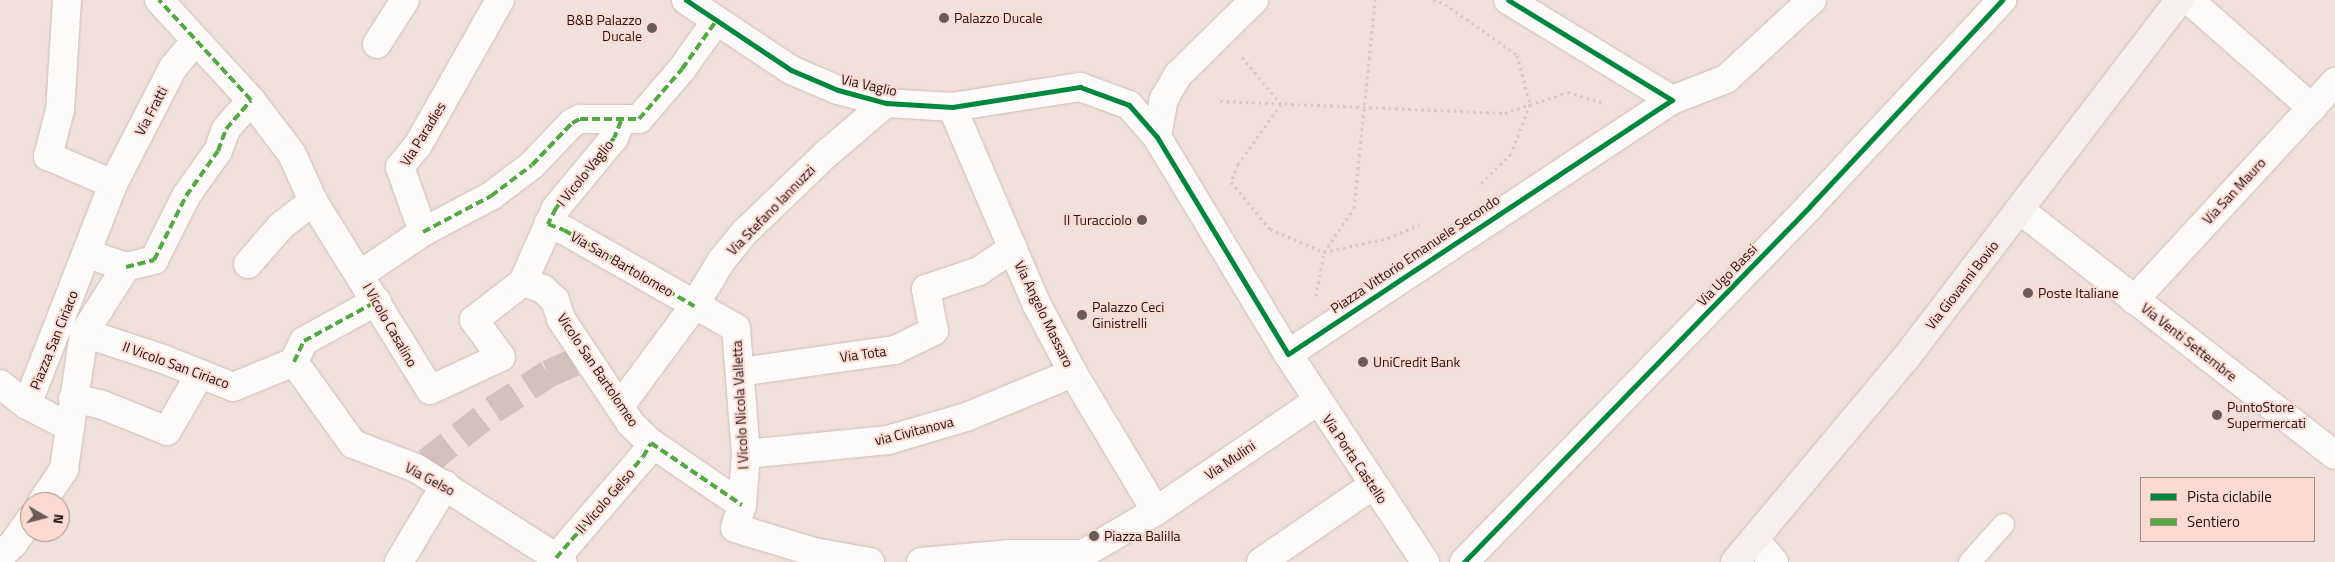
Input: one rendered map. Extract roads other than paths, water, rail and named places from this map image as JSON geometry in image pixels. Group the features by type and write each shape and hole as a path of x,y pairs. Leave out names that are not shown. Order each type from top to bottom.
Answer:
{"street":[{"path":"67,0 60,110 48,156 113,184"},
{"name":"I Vicolo Casalino","path":"159,0 251,100 292,154 313,201 361,274 430,390 501,357 474,320 523,282"},
{"path":"377,44 406,0"},
{"name":"Via Paradies","path":"423,232 400,167 423,137 500,0"},
{"name":"Via Vaglio","path":"686,0 791,70 838,90 886,103 952,107 1080,87 1098,92 1129,105 1157,136"},
{"path":"1254,0 1178,76 1164,99 1157,136 1288,354"},
{"path":"1508,0 1672,100"},
{"name":"Piazza Vittorio Emanuele Secondo","path":"1288,354 1672,100 1726,80 1812,0"},
{"name":"Via Ugo Bassi","path":"1464,562 1810,206 2002,0"},
{"name":"Via Giovanni Bovio","path":"1735,562 1905,359 2179,0"},
{"path":"2189,0 2312,108"},
{"path":"361,274 423,232 491,196 532,165 572,123 580,119 621,121 639,119 682,69 716,21"},
{"name":"Via Fratti","path":"113,184 173,68 196,41"},
{"name":"Via San Mauro","path":"2134,300 2335,82"},
{"path":"88,254 126,267 154,260 180,206 218,151 226,129 251,100"},
{"name":"Via Stefano Iannuzzi","path":"620,406 694,306 722,260 746,232 825,155 886,103"},
{"name":"Via Angelo Massaro","path":"952,107 1013,248 1073,374 1150,514"},
{"name":"I Vicolo Vaglio","path":"523,282 556,208 614,138 621,121"},
{"name":"Piazza San Ciriaco","path":"113,184 88,254 27,405 70,427 84,333 126,267"},
{"path":"248,264 281,226 313,201"},
{"name":"Via Venti Settembre","path":"2020,210 2335,455"},
{"name":"Via San Bartolomeo","path":"548,224 564,230 694,306"},
{"name":"Via Tota","path":"740,372 895,350 934,331 926,289 979,270 1013,248"},
{"name":"Vicolo San Bartolomeo","path":"523,282 543,290 555,300 561,319 582,359 620,406 630,424 738,516 814,552 870,562"},
{"path":"294,362 304,341 376,301"},
{"name":"I Vicolo Nicola Valletta","path":"694,306 736,328 746,454 738,516"},
{"name":"II Vicolo San Ciriaco","path":"84,333 233,387 294,362"},
{"name":"Via Porta Castello","path":"1288,354 1317,401 1425,562"},
{"name":"Via Gelso","path":"294,362 353,444 422,465 445,485 560,560"},
{"path":"73,398 108,407 167,431 200,374"},
{"name":"via Civitanova","path":"746,454 888,440 966,417 1073,374"},
{"path":"0,384 27,405"},
{"name":"Via Mulini","path":"1150,514 1317,401"},
{"path":"49,492 64,469 70,427"},
{"name":"II Vicolo Gelso","path":"560,560 643,457 651,443"},
{"path":"399,562 445,485"},
{"path":"1261,562 1373,485"},
{"path":"921,562 1011,554 1080,558 1150,514"},
{"path":"0,556 13,544 20,534"},
{"path":"1755,540 1774,562"}],"lane":[{"path":"1969,562 2004,524"}],"tunnel":[{"path":"427,462 493,410 548,374 579,360"}],"place":[{"name":"Palazzo Ducale","path":"944,18"},
{"name":"B&B Palazzo Ducale","path":"652,28"},
{"name":"Il Turacciolo","path":"1142,220"},
{"name":"Poste Italiane","path":"2028,293"},
{"name":"Palazzo Ceci Ginistrelli","path":"1082,315"},
{"name":"UniCredit Bank","path":"1363,362"},
{"name":"PuntoStore Supermercati","path":"2217,415"},
{"name":"Piazza Balilla","path":"1094,536"}]}
